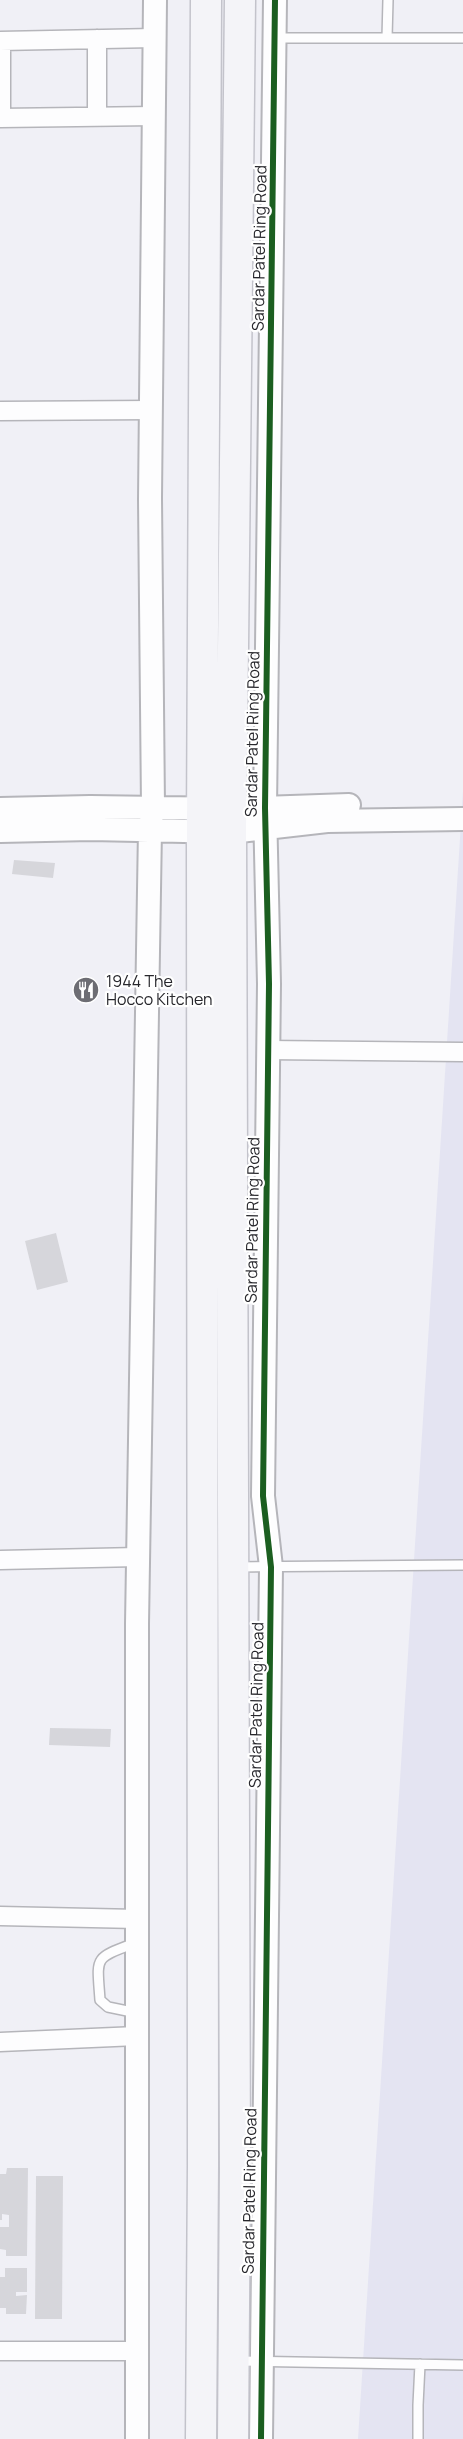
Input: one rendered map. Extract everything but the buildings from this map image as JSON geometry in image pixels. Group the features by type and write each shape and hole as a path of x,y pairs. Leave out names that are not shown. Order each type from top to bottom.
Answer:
{"highway":[{"path":"201,2439 203,2177 202,819 206,0"},
{"name":"Sardar Patel Ring Road","path":"233,2439 247,2361 234,1567 232,820 240,0"}],"street":[{"path":"137,2439 138,1557 151,818 151,410 155,0"},
{"name":"Sardar Patel Ring Road","path":"261,2439 247,2361 271,1567 263,1496 269,984 265,818 275,0"},
{"path":"154,38 1,40 1,118 154,116"},
{"path":"97,39 97,116"},
{"path":"0,411 151,410"},
{"path":"0,809 151,818 232,820 463,803"},
{"path":"0,831 151,818"},
{"path":"265,818 327,821 463,819"},
{"path":"267,1050 463,1052"},
{"path":"0,1560 138,1557"},
{"path":"0,1916 137,1919"},
{"path":"0,2042 137,2036"},
{"path":"0,2351 136,2351"}],"lane":[{"path":"387,38 388,0"},
{"path":"275,38 463,38"},
{"path":"234,1567 463,1565"},
{"path":"137,1943 104,1955 98,1965 100,2000 108,2007 137,2013"},
{"path":"247,2361 463,2365"},
{"path":"418,2439 420,2364"}],"shaded area":[{"path":"463,791 463,2439 358,2439"}],"cycle path":[{"path":"261,2439 271,1567 263,1496 269,984 265,808 275,0"}],"place":[{"name":"1944 The Hocco Kitchen","path":"86,990"}]}
